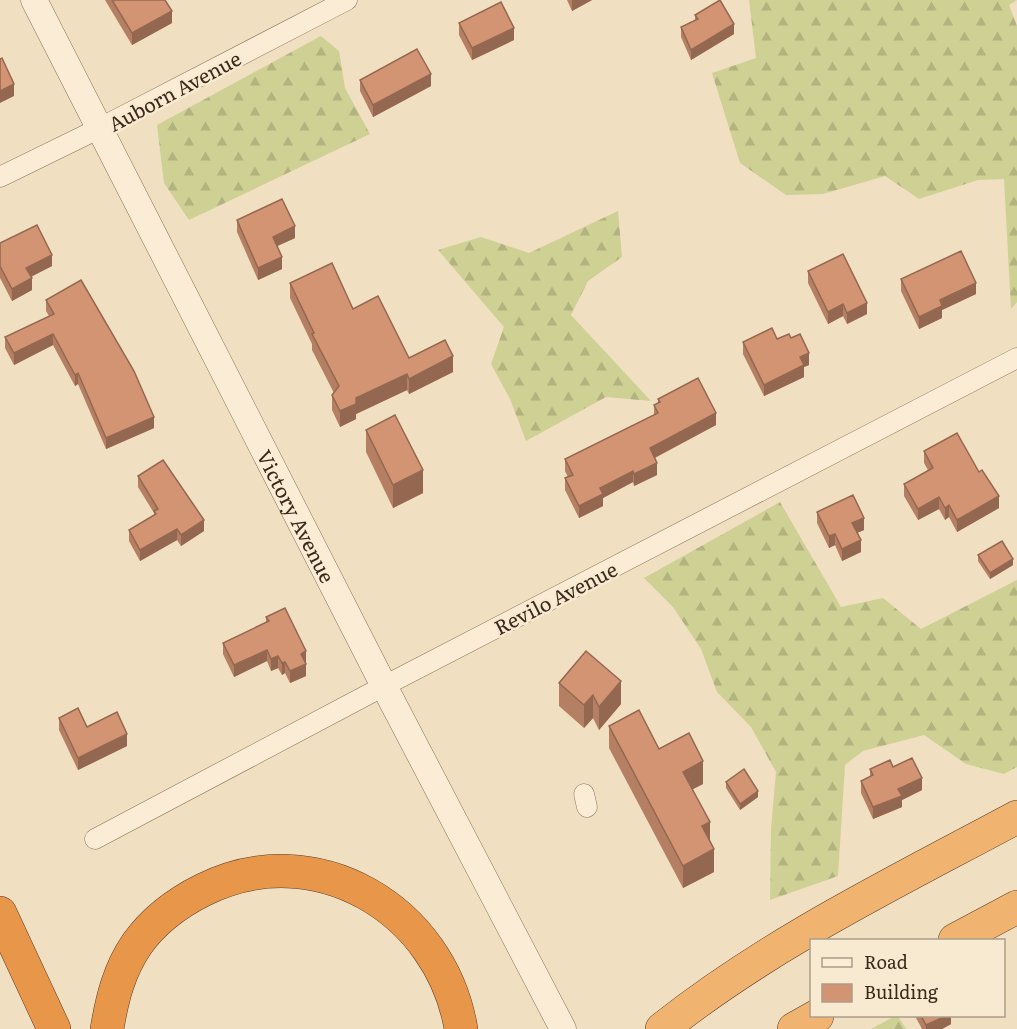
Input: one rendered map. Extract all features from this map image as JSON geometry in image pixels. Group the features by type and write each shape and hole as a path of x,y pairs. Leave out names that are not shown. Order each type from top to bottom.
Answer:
{"highway":[{"path":"662,1029 717,988 780,948 1017,818"},
{"path":"106,1029 116,986 125,965 138,944 171,909 213,885 256,873 278,872 318,875 339,880 382,901 402,917 428,950 444,976 461,1029"},
{"path":"957,939 1017,907"},
{"path":"0,913 54,1029"},
{"path":"794,1029 815,1017"}],"street":[{"name":"Victory Avenue","path":"34,0 384,686 563,1029"},
{"name":"Auborn Avenue","path":"0,177 347,0"},
{"name":"Revilo Avenue","path":"95,839 384,686 1017,358"}],"green space":[{"path":"749,0 1017,0 1009,5 1017,26 1017,302 1011,309 1004,179 978,180 919,199 885,176 823,194 786,195 740,163 712,73 756,58"},
{"path":"321,36 339,51 345,88 370,134 189,220 164,183 157,125"},
{"path":"618,211 622,257 588,281 571,315 651,401 606,397 526,441 510,399 491,364 504,327 438,250 481,237 529,253"},
{"path":"780,502 841,607 883,598 921,629 1017,580 1017,767 1004,774 966,764 924,735 863,751 845,765 838,876 770,900 771,829 776,772 751,727 717,692 701,649 673,607 644,578"},
{"path":"893,1017 899,1017 906,1029 871,1029"}],"building":[{"path":"112,0 165,0 172,11 132,33"},
{"path":"720,0 734,24 691,50 681,27 698,19 695,15"},
{"path":"501,2 514,28 472,48 459,23"},
{"path":"417,49 431,74 373,105 360,80"},
{"path":"2,58 14,84 0,91 0,59"},
{"path":"282,199 295,226 273,237 282,257 258,268 237,220"},
{"path":"37,225 52,255 26,268 32,278 12,289 0,266 0,243"},
{"path":"961,251 976,283 940,300 942,306 919,317 901,279"},
{"path":"843,254 867,303 847,313 843,304 828,312 808,271"},
{"path":"332,263 353,309 378,296 409,358 445,340 453,356 409,379 407,374 356,398 356,404 340,411 332,395 339,386 312,334 314,333 290,283"},
{"path":"81,280 134,371 154,417 106,438 78,373 75,375 53,334 14,353 5,337 54,314 46,300"},
{"path":"772,328 777,339 789,334 791,338 800,334 809,353 800,357 804,365 764,385 743,342"},
{"path":"698,378 716,413 650,448 657,463 634,474 633,471 600,488 603,494 579,506 565,478 573,475 565,459 658,413 654,405 660,402 658,399"},
{"path":"395,415 423,470 393,485 366,430"},
{"path":"957,433 979,472 982,470 999,496 957,520 949,505 945,508 939,497 918,509 904,484 933,468 924,451"},
{"path":"163,460 204,520 181,535 177,529 140,550 129,530 156,514 154,511 158,509 138,476"},
{"path":"853,495 864,518 852,523 861,540 842,549 835,534 829,536 817,512"},
{"path":"1002,541 1013,559 990,573 978,555"},
{"path":"285,608 306,651 301,654 306,664 290,671 278,656 271,659 267,650 234,665 223,643 269,621 266,617"},
{"path":"586,651 621,681 599,707 593,695 584,705 559,683"},
{"path":"78,708 87,727 117,712 127,734 78,758 59,718"},
{"path":"639,710 659,749 689,733 703,761 683,772 710,822 702,826 714,849 683,866 609,726"},
{"path":"912,758 922,778 898,789 902,796 873,807 861,781 873,775 870,769 890,760 893,767"},
{"path":"744,769 758,791 740,804 726,782"},
{"path":"922,1017 944,1017 926,1025"}]}
